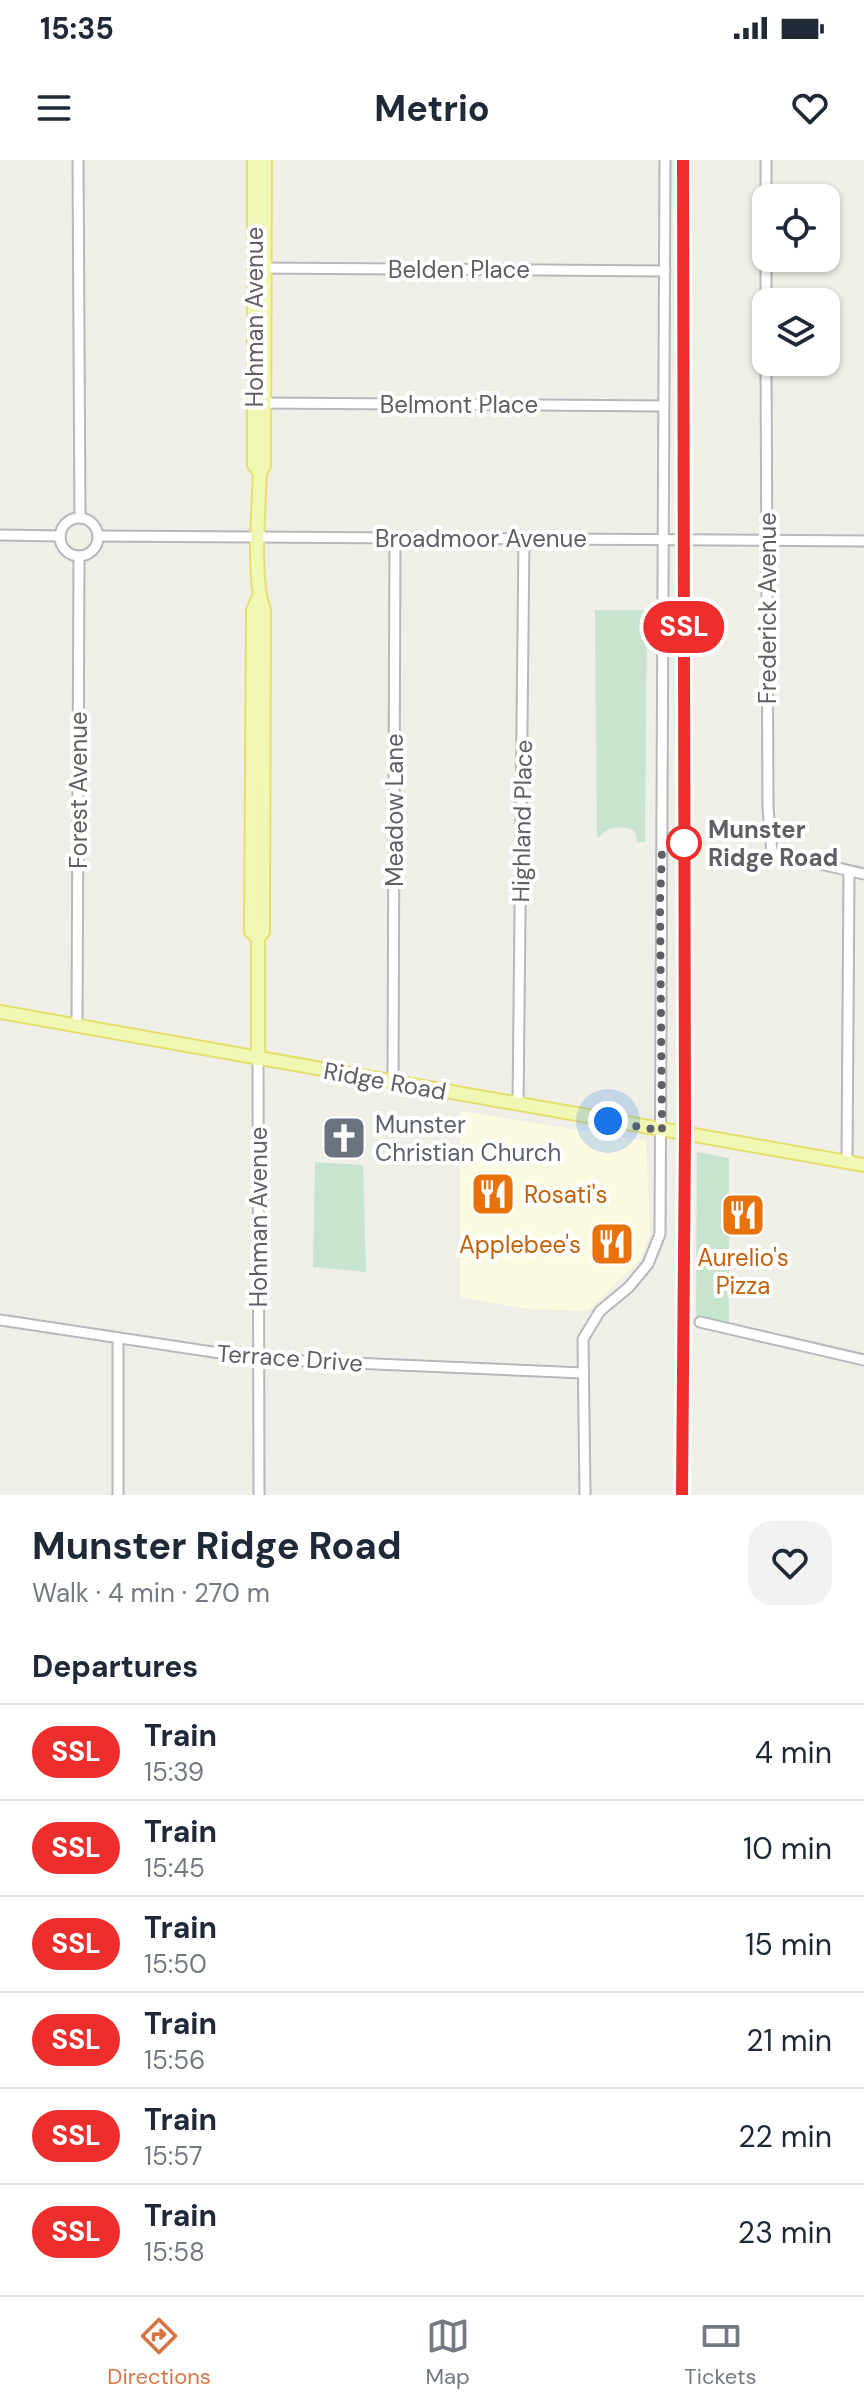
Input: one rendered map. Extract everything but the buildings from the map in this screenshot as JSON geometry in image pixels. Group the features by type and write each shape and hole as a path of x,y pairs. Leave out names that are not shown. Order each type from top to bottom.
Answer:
{"main road":[{"name":"Hohman Avenue","path":"254,160 259,268 259,403 254,465 260,472 259,596 253,611 251,932 258,938 258,1059"},
{"name":"Hohman Avenue","path":"259,268 265,160"},
{"name":"Ridge Road","path":"0,1012 864,1165"}],"street":[{"path":"78,160 80,517"},
{"path":"585,1495 583,1339 600,1311 629,1287 648,1264 660,1234 665,160"},
{"path":"766,160 766,184"},
{"name":"Belden Place","path":"259,268 665,271"},
{"name":"Frederick Avenue","path":"766,376 768,808 772,853 849,872"},
{"name":"Belmont Place","path":"259,403 663,406"},
{"path":"80,517 91,521 98,536 93,550 79,556 67,552 60,536 64,525 80,517"},
{"path":"0,535 60,536"},
{"name":"Broadmoor Avenue","path":"98,536 864,541"},
{"name":"Meadow Lane","path":"393,1083 395,537"},
{"name":"Highland Place","path":"518,1105 524,538"},
{"name":"Forest Avenue","path":"77,1025 79,556"},
{"path":"847,1162 849,872 864,874"},
{"name":"Hohman Avenue","path":"258,1059 259,1495"},
{"name":"Terrace Drive","path":"0,1320 259,1359 583,1373"},
{"path":"700,1322 864,1360"},
{"path":"118,1339 118,1495"}],"shaded area":[{"path":"595,610 647,610 645,842 637,842 635,831 626,828 607,830 597,837"},
{"path":"460,1111 646,1141 650,1234 640,1260 588,1311 526,1309 460,1297"},
{"path":"697,1152 729,1158 729,1327 696,1319"},
{"path":"315,1162 363,1165 366,1272 313,1267"}],"railway":[{"path":"682,1495 685,1134 683,160"}],"train":[{"name":"SSL","path":"682,1495 685,1134 683,160"}],"place":[{"name":"Munster Ridge Road","path":"684,843"},
{"name":"Munster Christian Church","path":"344,1138"},
{"name":"Rosati's","path":"493,1194"},
{"name":"Aurelio's Pizza","path":"743,1215"},
{"name":"Applebee's","path":"612,1244"}],"route":[{"path":"608,1121 662,1131 662,850 684,843"}]}
